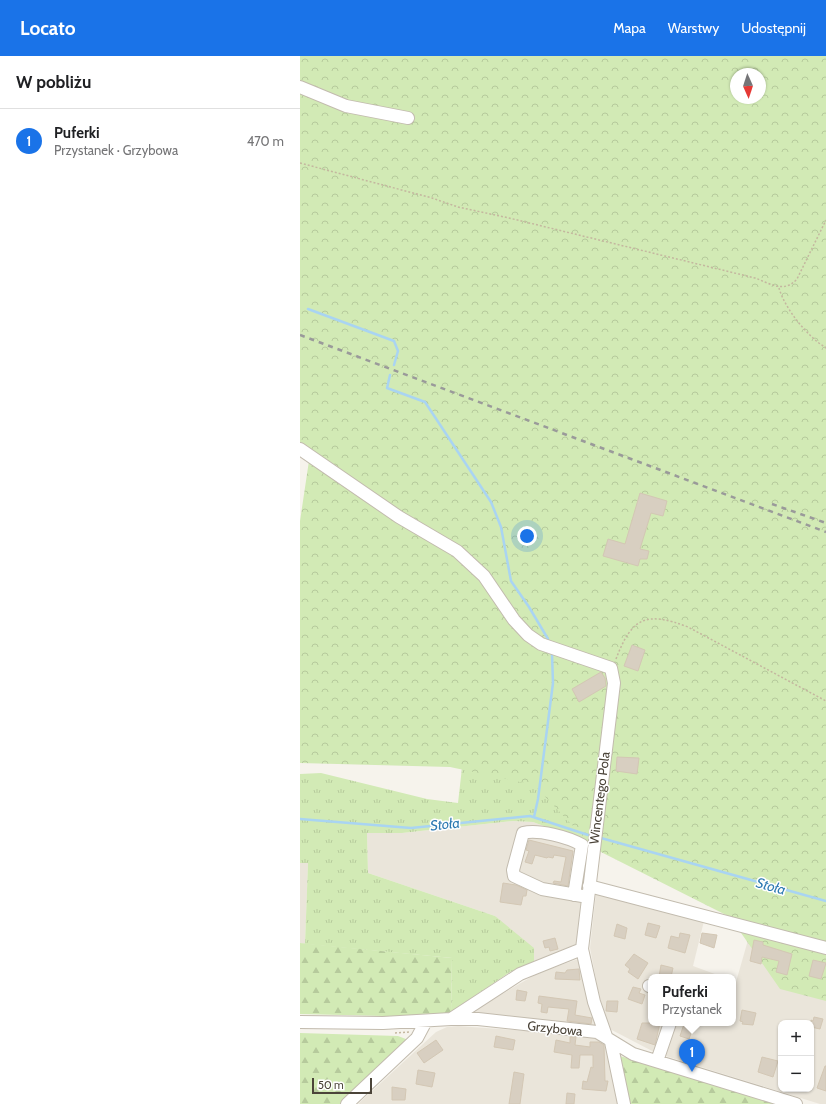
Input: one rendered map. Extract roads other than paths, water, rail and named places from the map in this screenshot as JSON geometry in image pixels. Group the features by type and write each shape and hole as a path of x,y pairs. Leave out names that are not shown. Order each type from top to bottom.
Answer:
{"street":[{"path":"300,87 346,106 408,118"},
{"name":"Wincentego Pola","path":"300,449 399,517 457,551 484,576 514,620 528,635 541,644 611,668 614,683 582,949 594,1002 608,1039 624,1104"},
{"path":"574,895 582,845 553,834 523,833 513,870 514,876 542,890 574,895 589,892 826,948"},
{"path":"451,1019 520,974 582,949"},
{"name":"Grzybowa","path":"300,1022 383,1023 478,1019 597,1032 633,1054 796,1104"},
{"path":"348,1104 417,1038 426,1021"},
{"path":"657,1061 669,1026"}],"waterway":[{"path":"308,309 394,341 398,351 394,365"},
{"path":"390,375 387,388 425,402 491,502 501,527 511,581 548,639"},
{"path":"534,817 538,799 553,683 552,654"},
{"name":"Stoła","path":"300,819 411,828 530,816 588,835"},
{"name":"Stoła","path":"601,838 826,901"}],"railway":[{"path":"300,335 826,532"},
{"path":"772,504 826,523"}],"place":[{"name":"Puferki","path":"692,1072"}]}
